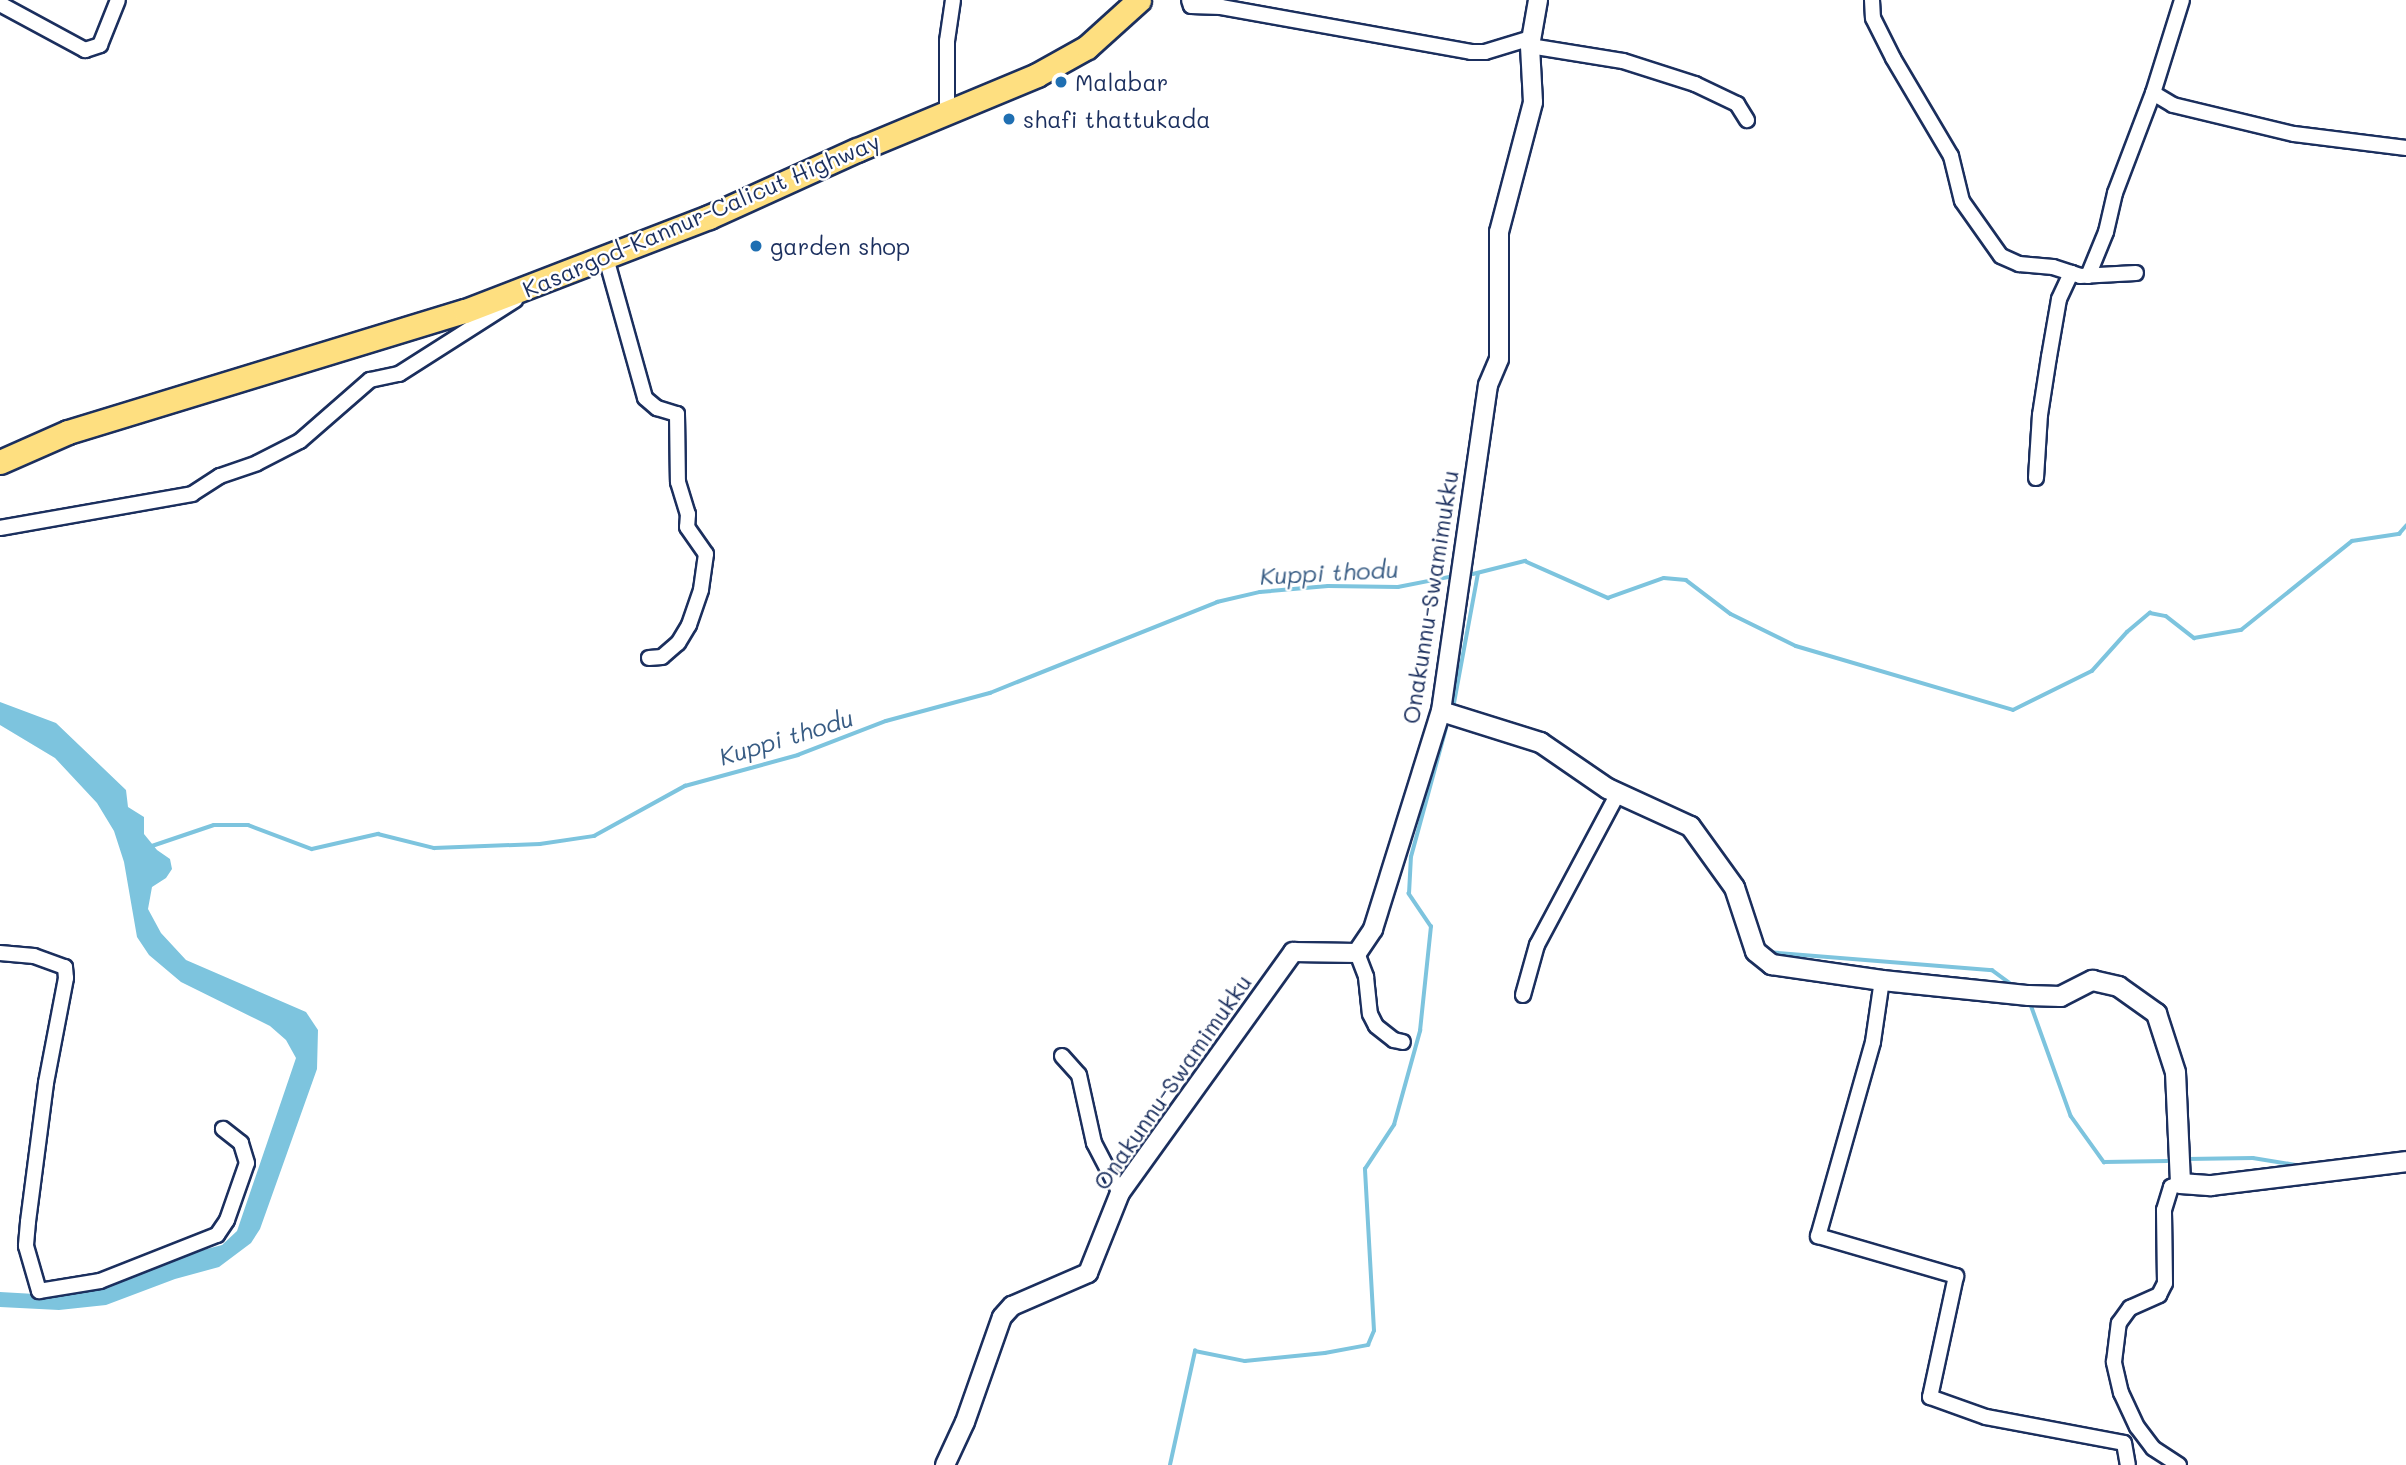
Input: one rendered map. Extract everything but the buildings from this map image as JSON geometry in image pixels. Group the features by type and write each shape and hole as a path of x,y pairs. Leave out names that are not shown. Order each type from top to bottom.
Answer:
{"highway":[{"name":"Kasargod-Kannur-Calicut Highway","path":"0,462 68,432 465,311 709,217 1037,75 1087,47 1139,0"}],"main road":[{"path":"1441,711 1540,742 1618,793 1690,826 1734,887 1755,951 1771,964 1882,980 2060,996 2092,980 2118,986 2156,1013 2160,1024 2175,1072 2180,1183 2211,1185 2406,1161"}],"street":[{"path":"0,4 85,50 100,45 118,0"},
{"path":"947,113 947,41 953,0"},
{"path":"1189,0 1191,6 1221,7 1471,52 1485,52 1531,42 1623,61 1703,87 1737,104 1747,120"},
{"name":"Onakunnu-Swamimukku","path":"945,1465 965,1422 1002,1317 1012,1306 1088,1273 1120,1194 1293,952 1357,954 1373,929 1441,711 1488,385 1499,359 1499,232 1533,102 1531,42 1538,0"},
{"path":"1872,0 1873,18 1951,156 1962,201 2001,256 2019,264 2053,267 2088,276 2136,273"},
{"path":"2088,276 2106,232 2115,193 2153,93 2182,0"},
{"path":"2153,93 2173,105 2294,134 2406,148"},
{"path":"606,258 645,398 657,408 677,414 681,497 688,514 687,527 706,554 701,590 689,625 678,643 662,657 649,658"},
{"path":"2036,478 2040,415 2050,347 2059,299 2071,273"},
{"path":"0,528 192,494 220,476 257,463 300,441 370,380 399,374 543,283"},
{"path":"1522,995 1537,945 1618,793"},
{"path":"0,953 34,956 65,967 66,978 46,1083 26,1245 39,1291 100,1281 217,1235 227,1220 247,1163 242,1143 223,1129"},
{"path":"1357,954 1366,976 1370,1014 1376,1026 1394,1040 1403,1042"},
{"path":"1882,980 1873,1042 1818,1236 1956,1276 1930,1397 1986,1417 2124,1443 2128,1465"},
{"path":"1062,1056 1079,1075 1094,1143 1120,1194"},
{"path":"2179,1465 2153,1448 2137,1427 2121,1394 2114,1362 2119,1322 2130,1308 2159,1295 2165,1283 2164,1210 2171,1187 2180,1183"}],"water":[{"path":"0,702 56,723 126,790 128,807 144,817 144,834 157,850 170,859 172,869 166,878 152,887 148,909 161,933 186,960 306,1012 318,1030 317,1069 260,1229 251,1243 219,1267 175,1279 106,1305 59,1310 0,1307 0,1292 35,1294 222,1245 237,1231 296,1058 286,1040 270,1026 181,982 149,955 137,937 124,862 114,831 97,803 55,758 0,725"}],"waterway":[{"path":"1473,574 1525,561 1608,598 1664,578 1686,580 1731,614 1796,646 2013,710 2092,671 2127,632 2150,613 2166,616 2194,638 2241,630 2352,541 2399,534 2406,526"},
{"path":"1454,703 1478,574"},
{"name":"Kuppi thodu","path":"152,846 214,825 248,825 312,849 378,834 434,848 540,844 594,836 685,786 798,755 886,721 990,693 1217,602 1260,592 1328,586 1398,587 1449,577"},
{"path":"1170,1465 1195,1351 1245,1361 1325,1353 1368,1345 1374,1331 1365,1169 1394,1125 1420,1031 1431,927 1409,894 1411,857 1446,728"},
{"path":"1767,952 1992,970 2013,985"},
{"path":"2030,1002 2071,1116 2104,1162 2167,1161"},
{"path":"2187,1159 2253,1158 2296,1165"}],"place":[{"name":"Malabar","path":"1061,82"},
{"name":"shafi thattukada","path":"1009,119"},
{"name":"garden shop","path":"756,246"}]}
